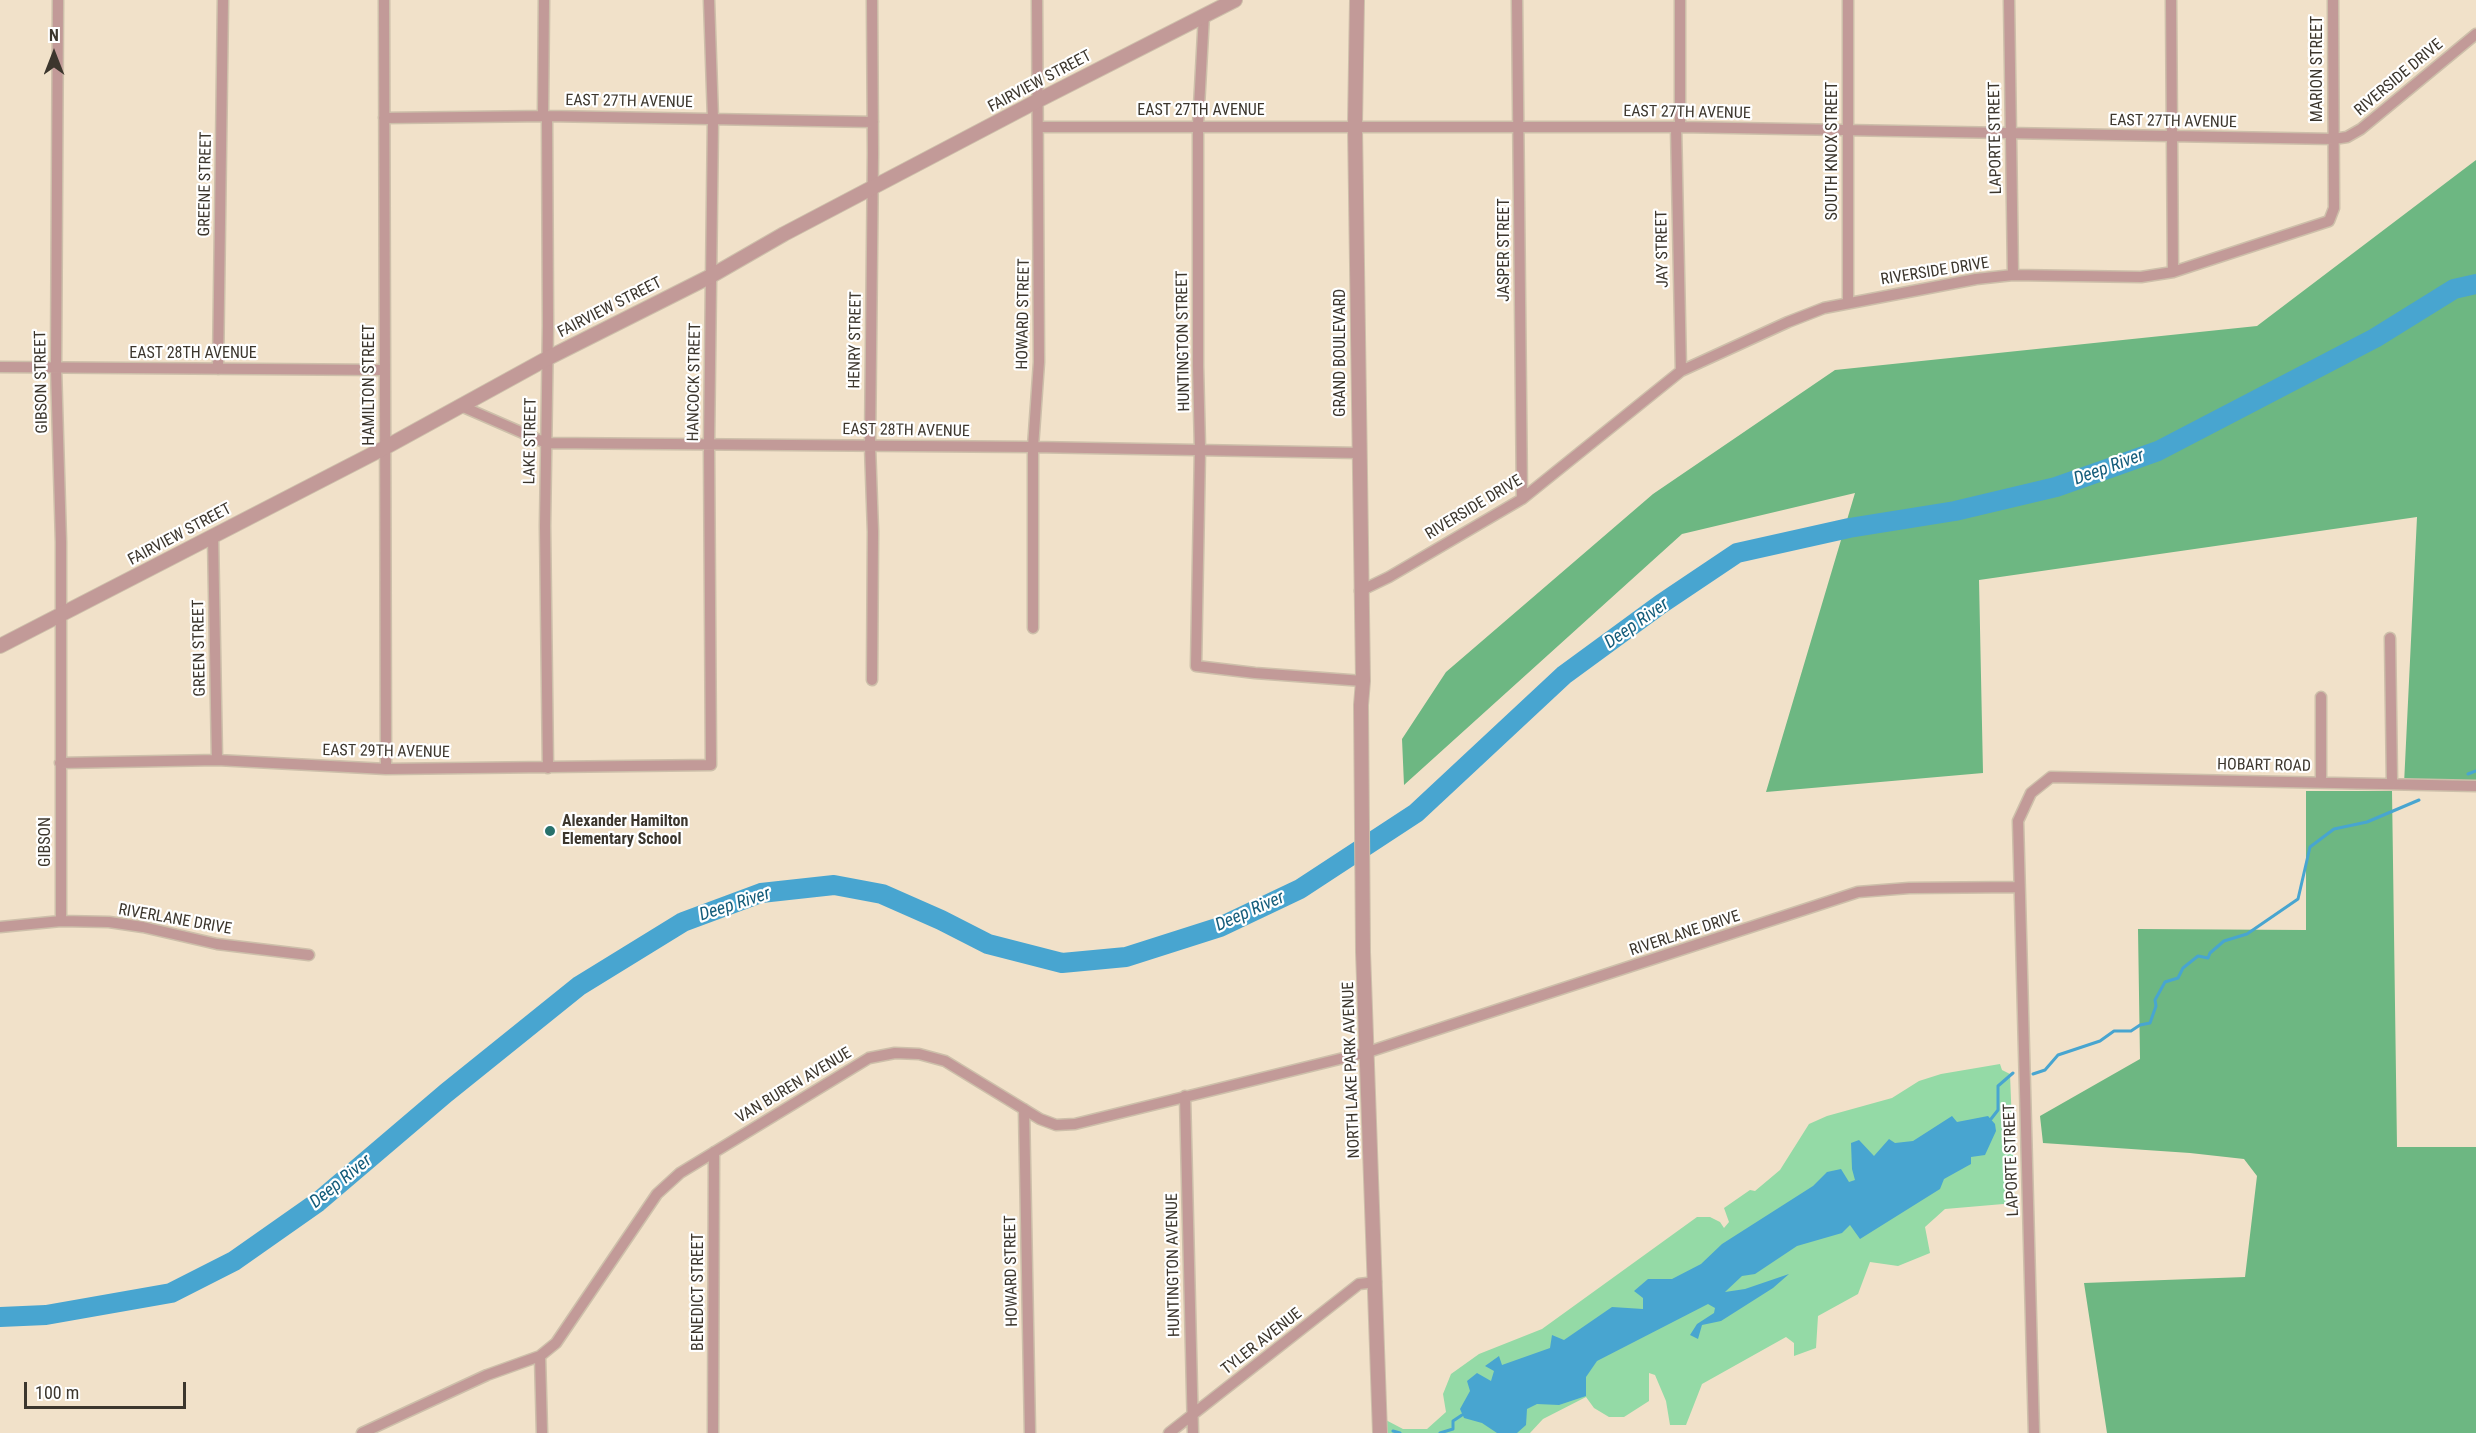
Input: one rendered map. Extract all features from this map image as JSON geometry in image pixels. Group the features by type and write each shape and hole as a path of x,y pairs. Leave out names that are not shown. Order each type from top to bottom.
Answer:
{"street":[{"name":"GIBSON STREET","path":"58,0 56,368 61,615 60,763"},
{"name":"GREENE STREET","path":"218,369 223,0"},
{"name":"HAMILTON STREET","path":"384,0 386,769"},
{"name":"LAKE STREET","path":"544,0 548,358 546,443 548,768"},
{"name":"HANCOCK STREET","path":"710,0 713,119 710,444 711,765"},
{"name":"HENRY STREET","path":"872,0 870,446 873,532 872,680"},
{"name":"HOWARD STREET","path":"1033,628 1033,447 1039,362 1037,0"},
{"name":"FAIRVIEW STREET","path":"0,645 386,447 548,358 711,276 1039,100 1235,0"},
{"name":"GRAND BOULEVARD","path":"1357,0 1355,126 1363,681 1361,705"},
{"name":"JASPER STREET","path":"1517,0 1522,499"},
{"name":"JAY STREET","path":"1680,0 1678,127 1681,371"},
{"name":"SOUTH KNOX STREET","path":"1848,0 1848,302"},
{"name":"LAPORTE STREET","path":"2009,0 2013,275"},
{"path":"2171,0 2172,272"},
{"name":"MARION STREET","path":"2333,0 2334,139"},
{"name":"HUNTINGTON STREET","path":"1204,15 1198,125 1200,449 1196,666 1363,681"},
{"name":"RIVERSIDE DRIVE","path":"1360,591 1389,577 1522,499 1681,371 1824,308 1926,286 2013,275 2141,277 2172,272 2329,221 2334,208 2334,139 2347,137 2361,129 2476,34"},
{"name":"EAST 27TH AVENUE","path":"384,118 545,116 873,122"},
{"name":"EAST 27TH AVENUE","path":"1039,127 1198,125 1678,127 2334,139"},
{"name":"EAST 28TH AVENUE","path":"0,367 385,370"},
{"name":"EAST 28TH AVENUE","path":"461,406 546,443 1200,449 1359,453"},
{"name":"GREEN STREET","path":"213,536 217,760"},
{"path":"2390,638 2392,783"},
{"path":"2321,697 2321,782"},
{"name":"NORTH LAKE PARK AVENUE","path":"1361,705 1363,951 1380,1433"},
{"name":"EAST 29TH AVENUE","path":"60,763 217,760 386,769 711,765"},
{"name":"GIBSON","path":"60,763 61,921"},
{"name":"LAPORTE STREET","path":"2034,1433 2018,821 2031,792 2051,777"},
{"name":"HOBART ROAD","path":"2051,777 2476,786"},
{"name":"RIVERLANE DRIVE","path":"1368,1052 1858,892 1909,888 2019,887"},
{"name":"RIVERLANE DRIVE","path":"0,927 61,921 109,922 143,927 217,944 309,955"},
{"name":"VAN BUREN AVENUE","path":"369,1431 487,1375 540,1356 556,1343 657,1194 680,1173 869,1058 895,1053 919,1054 945,1062 1024,1109 1056,1125 1075,1124 1368,1052"},
{"name":"HUNTINGTON AVENUE","path":"1185,1096 1192,1433"},
{"name":"HOWARD STREET","path":"1024,1109 1030,1433"},
{"name":"BENEDICT STREET","path":"713,1433 714,1152"},
{"name":"TYLER AVENUE","path":"1169,1433 1359,1284 1376,1282"},
{"path":"540,1356 542,1433"}],"green space":[{"path":"2476,160 2476,785 2404,784 2417,517 1979,580 1983,773 1766,792 1855,493 1682,534 1404,785 1402,739 1446,672 1653,494 1835,370 2257,326"},
{"path":"2306,791 2392,791 2397,1147 2476,1147 2476,1433 2107,1433 2084,1283 2245,1277 2257,1176 2244,1159 2043,1143 2040,1116 2140,1059 2138,929 2306,930"},
{"path":"2000,1064 2002,1070 2010,1074 2015,1203 1945,1209 1925,1227 1930,1253 1898,1266 1870,1262 1858,1294 1818,1316 1816,1348 1794,1356 1794,1343 1786,1337 1702,1384 1686,1425 1670,1425 1666,1401 1655,1375 1649,1373 1649,1401 1624,1417 1609,1417 1594,1408 1586,1397 1543,1419 1530,1433 1385,1433 1382,1418 1403,1429 1427,1429 1446,1412 1443,1394 1451,1374 1479,1354 1542,1329 1697,1217 1710,1217 1720,1222 1724,1228 1729,1222 1724,1208 1750,1190 1755,1191 1780,1170 1809,1124 1827,1116 1892,1098 1919,1081 1941,1074"}],"water":[{"path":"1952,1116 1957,1122 1988,1116 1995,1124 1996,1131 1985,1155 1971,1157 1971,1164 1944,1179 1940,1189 1860,1239 1850,1225 1842,1233 1797,1246 1755,1274 1742,1276 1725,1292 1745,1289 1789,1274 1773,1288 1721,1321 1702,1325 1698,1339 1690,1335 1697,1324 1714,1313 1715,1308 1708,1304 1597,1361 1586,1377 1586,1396 1559,1405 1537,1404 1527,1409 1526,1425 1517,1433 1497,1433 1482,1423 1464,1418 1460,1409 1470,1391 1467,1381 1477,1373 1491,1381 1494,1371 1485,1366 1499,1356 1502,1365 1550,1348 1552,1335 1564,1340 1612,1307 1643,1309 1643,1298 1634,1291 1648,1279 1672,1279 1701,1264 1722,1244 1813,1186 1827,1172 1841,1169 1849,1182 1855,1180 1852,1169 1851,1143 1859,1140 1874,1156 1889,1139 1895,1143 1913,1141"}],"waterway":[{"name":"Deep River","path":"0,1317 46,1315 171,1293 234,1261 318,1202 446,1093 579,986 683,922 761,893 834,885 882,894 988,944 1062,963 1126,957 1220,927 1300,889 1416,813 1564,675 1661,604 1737,553 1849,528 1955,511 2056,487 2158,451 2375,338 2454,289 2476,284"},
{"path":"2468,774 2476,771"},
{"path":"2033,1074 2045,1070 2058,1055 2100,1041 2114,1031 2131,1031 2140,1025 2150,1023 2156,1006 2155,1000 2165,982 2178,978 2183,968 2198,956 2208,958 2210,953 2224,941 2247,934 2298,899 2310,847 2334,829 2367,822 2419,800"},
{"path":"1991,1119 1998,1110 1998,1086 2013,1073"},
{"path":"1440,1433 1453,1429 1453,1421 1462,1415"},
{"path":"1393,1431 1400,1433"}],"place":[{"name":"Alexander Hamilton Elementary School","path":"550,831"}]}
